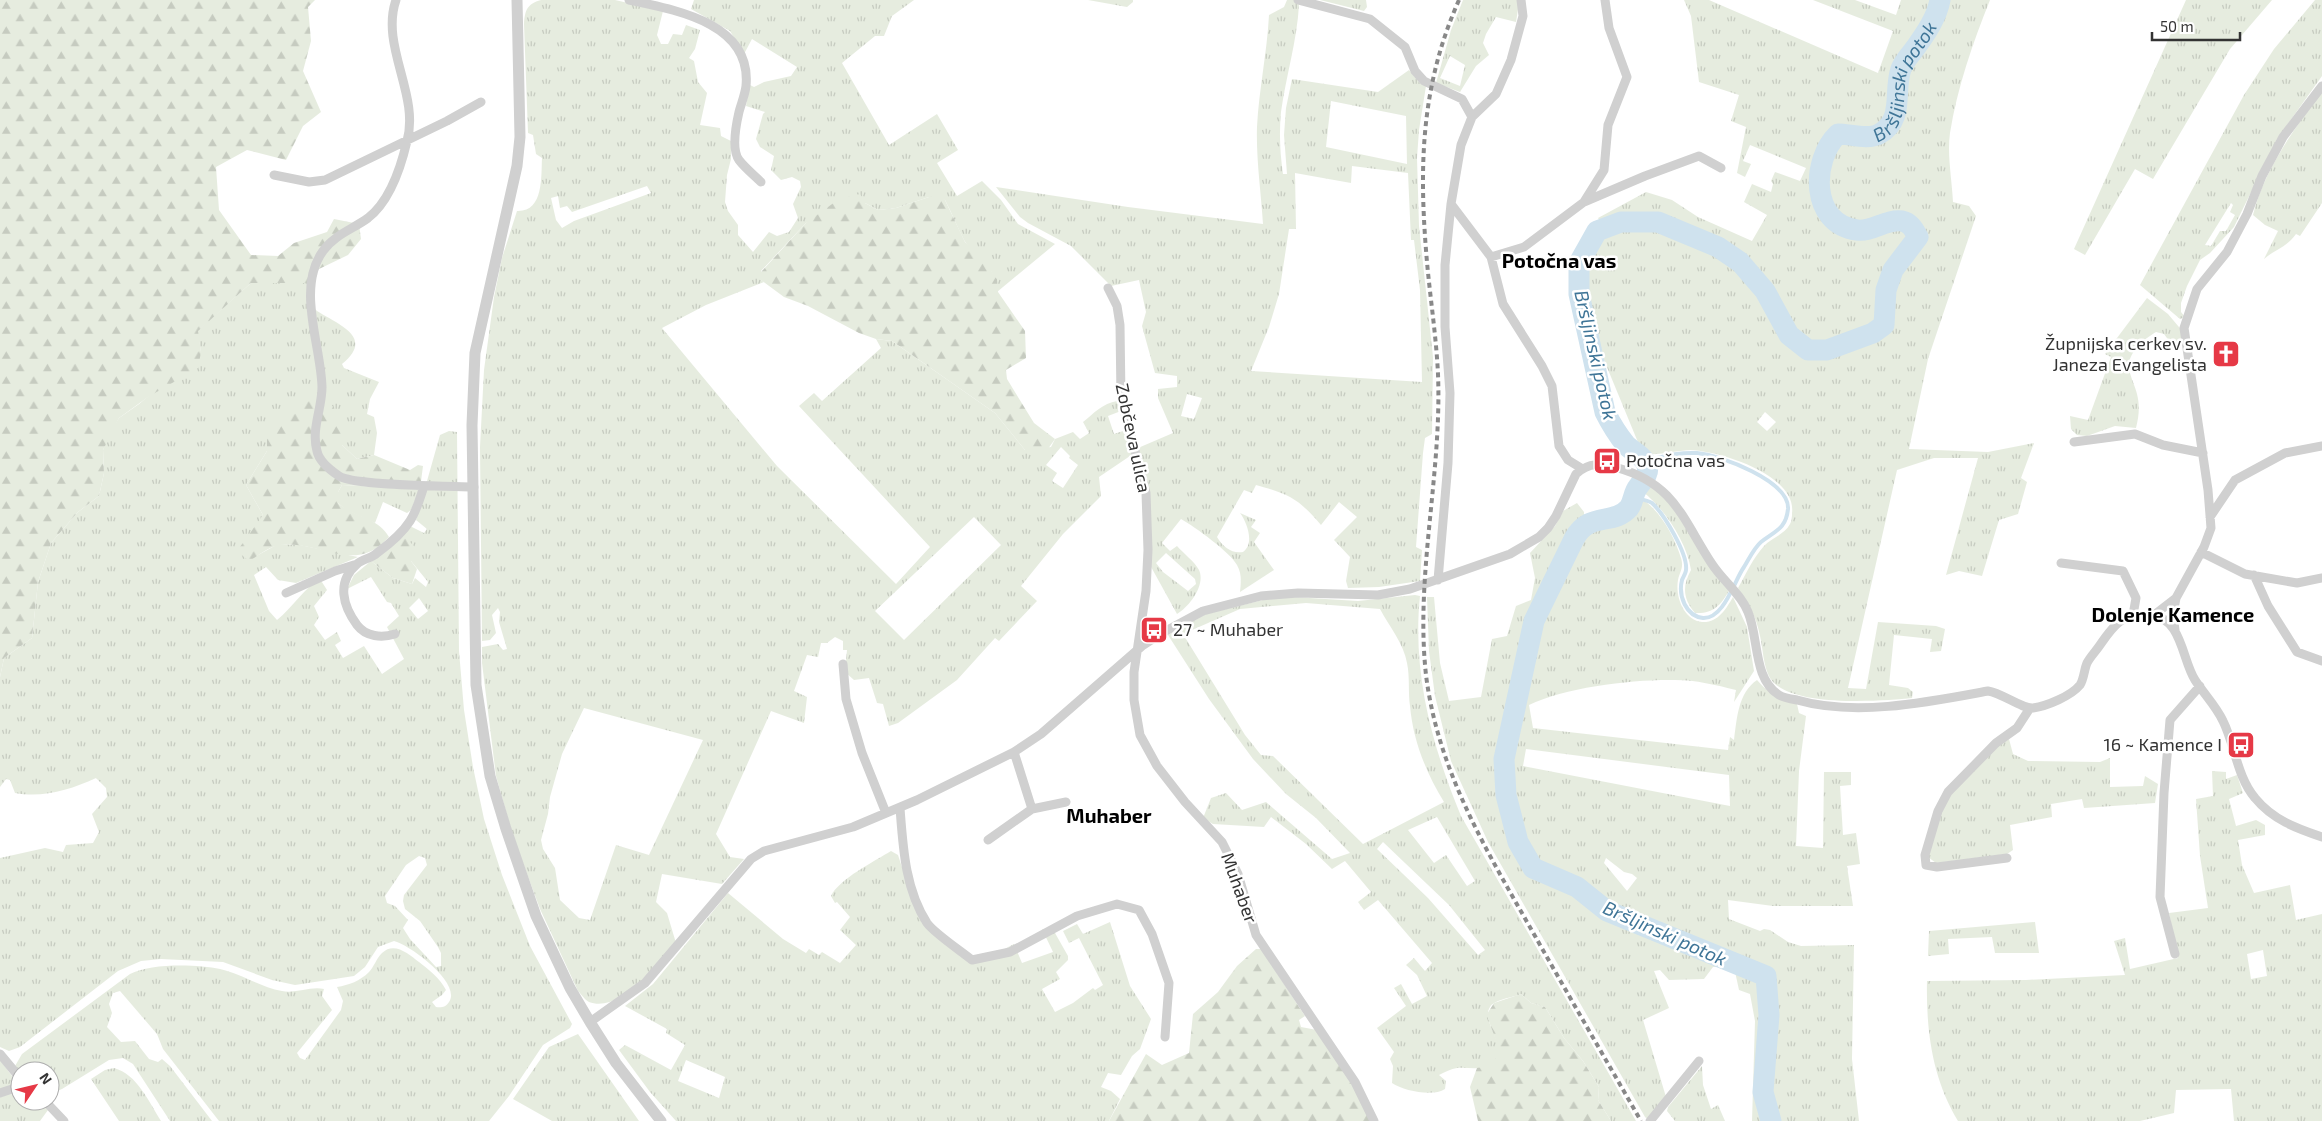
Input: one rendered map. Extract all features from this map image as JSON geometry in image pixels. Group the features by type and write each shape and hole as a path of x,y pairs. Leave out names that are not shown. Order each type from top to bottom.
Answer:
{"street":[{"path":"396,0 392,28 410,120 408,140 394,180 381,204 369,217 335,238 322,251 313,268 309,299 320,357 322,390 314,434 317,452 326,466 341,478 424,486 474,487"},
{"path":"517,0 520,137 517,166 475,353 472,425 476,685 490,776 536,916 570,988 590,1022 616,1063 661,1121"},
{"path":"629,0 685,13 711,24 730,38 743,61 746,86 734,131 738,159 761,182"},
{"path":"1298,0 1370,19 1405,47 1415,71 1432,85 1462,99 1472,117"},
{"path":"1438,580 1450,402 1445,327 1445,265 1451,204 1461,146 1472,117 1496,94 1511,60 1523,16 1521,0"},
{"path":"1584,202 1604,170 1608,125 1627,77 1609,28 1605,0"},
{"path":"2322,86 2283,137 2262,176 2247,214 2227,252 2197,289 2184,328 2203,452 2211,528 2201,552 2176,598 2173,615 2175,630 2194,679 2223,720 2243,775 2253,796 2268,812 2283,823 2322,837"},
{"path":"274,175 309,182 325,180 481,102"},
{"path":"1491,257 1524,247 1584,202 1645,176 1699,156 1721,168"},
{"path":"1451,204 1491,257 1503,304 1542,366 1552,386 1559,446 1568,460 1581,468"},
{"name":"Zobčeva ulica","path":"1108,288 1117,306 1120,325 1121,398 1146,493 1148,550 1146,591 1138,650"},
{"path":"2074,442 2135,434 2164,445 2203,452"},
{"path":"2210,517 2236,480 2285,453 2322,446"},
{"path":"590,1022 645,984 751,859 774,847 853,827 900,808 1014,752 1048,727 1138,650 1162,633 1203,611 1262,596 1298,593 1378,595 1410,589 1510,554 1539,537 1556,516 1568,486 1576,474 1581,468 1589,465 1606,465 1638,474 1653,483 1671,498 1713,565 1738,595 1748,611 1755,631 1763,676 1769,687 1780,696 1817,706 1880,706 1921,704 1988,691 1998,692 2030,708 2045,706 2081,684 2087,664 2119,620 2133,615 2154,615 2167,621 2175,630"},
{"path":"286,593 335,571 357,564 376,554 409,522 419,506 424,486"},
{"path":"2201,552 2245,574 2297,583 2322,578"},
{"path":"2061,563 2123,571 2136,598 2133,615"},
{"path":"357,564 344,588 343,599 348,613 361,630 382,638 395,634"},
{"path":"2254,575 2268,606 2297,652 2322,661"},
{"path":"2154,615 2176,598"},
{"name":"Muhaber","path":"1138,650 1134,672 1134,700 1140,735 1157,766 1185,802 1222,842 1238,874 1256,935 1355,1082 1374,1121"},
{"path":"843,664 846,699 862,753 886,813"},
{"path":"2175,954 2160,896 2164,793 2170,720 2200,686"},
{"path":"2007,858 1937,867 1926,865 1925,855 1938,811 1948,792 1996,743 2018,728 2030,708"},
{"path":"1014,752 1032,809"},
{"path":"988,840 1032,809 1066,802"},
{"path":"900,808 903,846 910,886 928,924 972,960 1010,952 1077,916 1109,906 1117,904 1139,910 1152,934 1169,983 1165,1037"},
{"path":"0,1054 10,1066"},
{"path":"1650,1121 1700,1062"},
{"path":"54,1111 64,1121"}],"green space":[{"path":"0,0 315,0 308,7 311,41 303,71 321,112 303,126 286,160 247,150 216,167 219,210 251,255 278,256 294,243 327,232 334,219 359,224 361,239 348,255 319,269 307,283 251,283 198,331 201,352 198,368 148,397 119,418 103,450 104,473 99,496 78,512 51,543 38,582 32,638 4,658 0,677"},
{"path":"541,0 615,0 663,11 657,35 661,44 668,44 673,34 682,35 686,25 700,30 695,49 689,58 694,61 698,82 707,93 700,125 720,128 721,136 731,141 731,159 727,175 725,202 728,211 738,225 738,235 753,252 769,232 777,236 789,232 798,218 793,204 801,187 800,181 792,177 781,180 771,170 774,156 760,147 756,139 765,112 746,106 750,85 754,87 764,82 791,76 797,67 752,39 744,54 730,31 691,9 694,0 914,0 892,16 884,36 875,36 842,63 889,145 937,114 958,150 937,163 957,196 982,181 1001,200 1018,224 1055,244 997,292 993,275 964,240 945,200 929,197 896,208 878,210 865,203 806,223 761,271 761,280 764,282 706,305 662,328 777,466 896,584 930,547 799,406 814,393 822,401 881,348 876,339 892,341 995,413 1025,450 1051,447 1055,439 1073,432 1080,439 1089,433 1083,422 1103,406 1117,401 1121,411 1108,416 1114,434 1126,430 1133,454 1099,477 1101,496 1063,534 1021,586 1037,601 999,641 995,638 957,680 898,723 889,726 883,704 877,703 869,678 854,680 845,672 847,650 843,650 843,641 835,637 827,643 821,643 818,657 807,655 794,691 807,697 804,723 771,711 716,834 730,857 744,859 722,884 662,874 656,902 667,913 676,943 637,985 613,1001 601,1004 589,1002 578,991 540,909 513,836 496,776 482,663 482,647 498,644 503,650 507,649 499,622 500,612 498,608 492,615 496,633 490,640 482,641 480,447 484,370 494,297 502,258 517,211 526,210 532,206 537,199 541,183 542,158 536,154 533,135 528,133 524,24 528,8 533,3","holes":["647,186 651,193 574,221 562,228 556,220 551,198 558,196 560,208 567,206 572,212","1061,447 1070,456 1069,458 1078,465 1063,488 1052,481 1057,473 1046,465","974,517 1001,545 904,640 875,611","584,708 703,740 649,855 616,845 590,920 579,918 560,900 555,868 543,849 541,840 562,754"]},
{"path":"1088,0 1133,0 1133,2 1127,7"},
{"path":"1287,0 1296,0 1299,5 1296,32 1281,112 1280,143 1283,174 1287,174 1284,135 1286,108 1292,79 1378,92 1409,70 1420,83 1426,86 1417,158 1419,226 1433,357 1432,434 1425,438 1416,547 1422,550 1420,581 1379,587 1348,588 1346,581 1350,557 1334,540 1357,517 1339,502 1321,525 1306,509 1293,499 1277,491 1256,485 1252,493 1244,490 1217,537 1228,549 1235,552 1243,552 1249,544 1249,533 1240,513 1256,520 1251,527 1260,533 1254,542 1274,570 1240,592 1239,568 1233,560 1212,540 1181,519 1162,543 1170,551 1177,546 1199,570 1201,576 1195,595 1182,611 1177,614 1150,565 1138,448 1173,433 1158,398 1158,389 1177,387 1177,376 1155,373 1142,326 1146,312 1139,280 1111,286 1071,246 1020,217 996,187 1128,207 1263,224 1257,151 1258,113 1269,15 1284,7","holes":["1331,101 1406,116 1407,164 1326,147","1352,166 1408,173 1411,240 1414,240 1420,290 1422,382 1251,371 1269,327 1279,294 1289,229 1296,229 1295,173 1351,183","1187,394 1202,398 1194,419 1181,416","1166,553 1195,579 1196,584 1188,591 1163,572 1156,563"]},
{"path":"1320,0 1366,0 1367,7 1364,11"},
{"path":"1463,0 1518,0 1516,22 1496,17 1483,43 1489,55 1476,66 1460,92 1436,83 1451,30","holes":["1450,56 1465,65 1460,86 1440,78"]},
{"path":"1684,0 1709,0 1878,73 1893,31 1813,0 1855,0 1896,15 1901,0 1936,0 1935,9 1906,50 1896,69 1895,101 1888,119 1874,132 1864,133 1837,129 1822,139 1811,174 1814,195 1831,224 1851,235 1867,234 1893,224 1906,226 1912,237 1897,254 1885,275 1881,289 1882,311 1878,323 1873,328 1846,339 1810,346 1790,334 1759,277 1744,258 1719,242 1670,221 1649,216 1622,215 1601,223 1598,218 1646,192 1672,200 1698,217 1752,241 1767,215 1744,202 1752,184 1771,192 1773,184 1771,181 1775,172 1800,181 1806,168 1750,145 1743,161 1751,164 1745,177 1737,173 1746,127 1731,121 1739,95 1699,82 1691,16"},
{"path":"1945,0 1990,0 1961,82 1949,141 1953,202 1969,206 1976,216 1928,359 1909,449 1988,452 2034,443 2021,478 2027,482 2018,514 1999,520 1982,576 1959,571 1946,575 1978,458 1934,458 1897,470 1848,688 1866,689 1878,622 1936,626 1945,629 1941,651 1930,652 1932,639 1894,635 1889,685 1908,688 1913,692 1912,698 1857,701 1811,698 1792,693 1777,685 1768,674 1757,623 1749,605 1738,588 1760,551 1790,524 1792,514 1790,499 1782,487 1770,477 1737,460 1703,451 1690,450 1657,454 1642,452 1590,326 1583,277 1583,262 1600,234 1621,225 1662,229 1728,259 1750,281 1790,342 1801,350 1813,354 1829,353 1875,337 1886,327 1891,315 1890,299 1892,286 1900,268 1922,236 1915,225 1904,219 1884,218 1861,226 1852,225 1842,220 1829,206 1825,198 1822,182 1823,174 1830,146 1840,139 1877,139 1896,123 1903,104 1903,81 1907,67 1939,18","holes":["1765,412 1776,422 1767,431 1757,422"]},
{"path":"2186,0 2272,0 2230,49 2153,179 2135,169 2085,255 2074,249"},
{"path":"2315,0 2322,0 2322,76 2277,139 2234,227 2210,253 2200,260 2181,303 2181,312 2185,317 2180,319 2140,285 2244,95 2274,49","holes":["2231,203 2233,205 2230,212 2235,215 2226,231 2220,231 2211,246 2205,245"]},
{"path":"2322,92 2322,203 2300,236 2296,234 2285,245 2264,259 2278,231 2265,225 2253,215 2258,199 2281,150"},
{"path":"860,194 865,203 878,210 896,208 929,197 939,196 945,200 965,242 989,267 997,280 998,292 1025,331 1026,358 1006,370 1007,379 1034,423 1055,439 1045,453 1037,455 1025,450 995,413 892,341 876,339 859,333 808,306 784,297 761,280 761,272 806,223 839,199"},
{"path":"251,283 307,283 313,307 343,327 354,339 355,346 351,355 342,364 344,368 379,382 370,399 367,414 374,417 377,433 374,455 357,459 342,445 267,433 267,451 246,485 263,515 249,560 278,544 300,545 358,557 296,583 278,580 266,567 254,575 269,611 277,620 308,588 320,579 327,590 314,606 319,617 314,625 325,640 337,632 341,641 335,645 343,658 364,646 382,674 404,659 387,627 399,616 391,603 387,602 371,577 347,589 354,575 371,561 393,578 412,584 415,578 426,587 428,582 411,561 403,535 410,526 424,533 427,529 416,520 440,435 449,431 457,432 459,651 464,710 473,767 484,819 502,875 530,946 572,1024 570,1028 543,1045 509,1096 489,1121 219,1121 163,1049 157,1034 120,991 113,993 109,1004 112,1013 107,1027 121,1042 135,1041 149,1059 158,1062 162,1059 170,1066 212,1121 170,1121 133,1064 123,1058 109,1060 60,1090 60,1061 18,1061 22,1054 130,974 139,970 161,966 199,966 220,969 266,987 287,992 314,988 324,989 322,996 332,1010 297,1053 300,1058 305,1060 341,1010 343,1001 337,987 362,978 371,970 380,955 391,948 401,950 430,971 446,990 432,1002 436,1007 443,1007 448,1004 451,994 442,975 422,957 394,941 378,947 365,967 354,976 295,985 272,980 223,962 161,959 141,961 118,971 20,1047 9,1051 0,1047 0,858 45,848 63,852 66,845 93,843 99,832 92,814 107,797 106,788 96,778 76,786 46,794 15,793 10,780 6,779 0,787 0,677 4,658 32,638 38,582 51,543 78,512 99,496 104,473 103,450 111,431 119,418 139,404 201,352 197,331","holes":["419,598 428,611 418,619 409,608","419,856 425,858 427,865 404,895 403,901 405,909 420,921 438,947 441,953 441,966 436,967 410,939 403,928 408,920 395,906 387,903 385,896 406,865"]},
{"path":"2147,298 2168,314 2184,333 2182,345 2175,349 2164,334 2156,332 2143,341 2130,359 2129,368 2139,403 2136,428 2115,426 2087,436 2077,435 2071,429 2070,416 2088,420 2111,357 2105,354"},
{"path":"309,399 330,402 345,428 339,436 342,445 357,459 374,455 410,470 418,465 423,466 420,489 342,485 338,492 338,503 378,525 389,537 376,548 363,554 337,554 310,547 280,545 268,549 249,561 237,551 263,515 246,485 267,451 267,433"},
{"path":"1647,481 1662,492 1729,591 1719,605 1707,612 1695,613 1688,603 1685,587 1691,570 1689,560 1674,527 1643,492"},
{"path":"342,485 420,489 411,510 407,513 383,502 375,523 346,510 338,503 338,492"},
{"path":"1645,501 1651,506 1667,527 1675,542 1682,564 1677,587 1678,593 1682,607 1690,617 1702,622 1713,620 1724,610 1733,597 1747,627 1754,671 1734,702 1736,690 1683,680 1640,681 1600,685 1561,693 1529,705 1533,728 1728,750 1730,737 1734,740 1742,699 1751,685 1757,680 1775,695 1797,704 1799,713 1806,716 1799,771 1796,846 1823,848 1824,772 1851,772 1851,785 1840,786 1843,835 1856,833 1860,864 1847,866 1853,906 1773,906 1728,900 1729,919 1760,931 1764,929 1770,930 1788,942 1801,946 1854,945 1852,1059 1859,1121 1752,1121 1755,1021 1750,994 1739,990 1734,967 1713,967 1704,979 1669,980 1660,970 1654,971 1669,1008 1643,1020 1666,1097 1648,1119 1645,1117 1488,842 1451,761 1435,696 1429,651 1427,597 1434,597 1440,663 1449,701 1481,697 1492,639 1507,636 1516,606 1531,600 1535,578 1530,553 1555,526 1563,511 1577,503 1584,512 1584,522 1595,528 1611,526 1633,516 1640,503","holes":["1526,749 1729,775 1730,806 1523,766","1606,858 1624,872 1632,874 1637,878 1627,891 1604,863"]},
{"path":"403,535 416,548 411,561 417,569 412,584 393,578 371,561"},
{"path":"1420,596 1419,653 1427,709 1441,763 1461,816 1636,1121 1611,1121 1598,1100 1599,1087 1583,1061 1564,1038 1545,1007 1531,1003 1521,994 1500,1000 1490,1007 1489,1021 1499,1053 1496,1060 1488,1066 1457,1068 1439,1075 1446,1081 1445,1089 1433,1093 1411,1091 1392,1083 1393,1066 1390,1059 1394,1052 1377,1028 1406,1006 1394,988 1401,984 1412,1004 1427,996 1417,975 1406,965 1414,958 1425,971 1432,963 1378,900 1364,910 1358,902 1371,892 1345,861 1332,869 1306,844 1271,817 1264,827 1213,824 1203,818 1211,798 1226,793 1242,810 1266,802 1332,859 1350,853 1316,818 1286,794 1253,759 1209,699 1168,635 1206,614 1267,599 1293,597 1358,601","holes":["1306,603 1380,609 1400,642 1405,656 1408,668 1409,701 1417,744 1426,768 1444,802 1363,844 1273,756 1261,755 1245,735 1183,634 1240,609","1437,817 1475,881 1467,886 1446,855 1434,863 1408,830","1383,842 1449,905 1485,950 1478,955 1428,898 1377,849"]},
{"path":"2009,739 2013,754 2028,761 2100,762 2110,758 2110,787 2143,786 2145,776 2158,784 2155,803 2084,808 2082,799 2051,804 2052,817 2010,825 2013,850 2007,854 1936,863 1928,857 1941,813 1951,792 1997,746"},
{"path":"2212,771 2226,772 2226,779 2237,775 2243,793 2229,799 2236,826 2256,820 2265,825 2265,835 2238,840 2242,865 2254,893 2290,885 2296,920 2322,914 2322,1121 2234,1121 2231,1089 2176,1090 2174,1113 2140,1121 1958,1121 1942,1088 1932,1053 1928,1018 1927,981 2026,980 2125,975 2114,941 2125,938 2130,969 2178,958 2169,913 2208,908 2200,856 2196,799 2213,796","holes":["2263,950 2267,976 2251,979 2247,954"]},
{"path":"891,851 898,855 912,898 934,930 971,955 991,956 1014,944 1022,963 1053,952 1042,929 1055,933 1068,956 1068,960 1056,972 1060,979 1042,989 1055,1012 1073,1003 1093,988 1095,990 1103,985 1079,938 1069,943 1063,931 1077,924 1083,934 1110,922 1130,986 1151,1019 1140,1049 1132,1056 1121,1075 1108,1073 1101,1087 1111,1091 1120,1099 1109,1121 676,1121 650,1092 619,1050 625,1045 671,1070 685,1045 666,1033 667,1029 625,1006 653,984 728,893 783,939 806,953 809,949 819,955 822,952 840,963 856,945 840,930 850,917 837,902 835,903 831,896 849,877","holes":["686,1060 725,1077 719,1098 678,1081"]},
{"path":"2035,922 2039,953 1995,953 1992,937 1948,939 1949,954 1928,956 1929,931"},
{"path":"1256,949 1261,949 1305,1016 1299,1020 1301,1027 1317,1030 1352,1081 1370,1121 1109,1121 1146,1054 1162,1065 1189,1053 1193,1014 1218,992 1237,966"},
{"path":"1521,994 1531,1003 1545,1007 1564,1038 1583,1061 1599,1087 1598,1100 1611,1121 1478,1121 1470,1087 1477,1068 1488,1065 1495,1060 1497,1054 1495,1039 1487,1014 1494,1003"},
{"path":"578,1034 639,1121 552,1121 513,1099 549,1047"},
{"path":"0,1060 10,1073 10,1087 0,1090"},
{"path":"1702,1066 1703,1085 1711,1109 1718,1105 1725,1121 1675,1121 1667,1111 1668,1107"},
{"path":"114,1068 122,1071 136,1082 161,1121 119,1121 91,1079 105,1070"},
{"path":"10,1093 10,1111 47,1111 40,1121 0,1121 0,1096"}],"waterway":[{"name":"Bršljinski potok","path":"1771,1121 1763,1092 1769,1015 1766,976 1607,911 1577,887 1533,868 1518,842 1506,795 1504,759 1534,621 1574,539 1580,530 1587,525 1616,516 1629,508 1636,489 1645,477 1648,469 1644,460 1626,445 1614,429 1605,412 1579,294 1579,263 1597,231 1621,222 1658,222 1718,247 1740,262 1765,291 1789,335 1808,350 1827,350 1873,333 1884,325 1886,290 1893,270 1918,237 1914,229 1902,221 1857,230 1842,225 1830,216 1823,204 1820,190 1820,174 1823,159 1829,145 1838,134 1865,137 1875,136 1887,128 1892,121 1897,105 1901,69 1931,25 1940,0"},
{"path":"1634,498 1652,503 1663,516 1674,535 1686,563 1686,571 1681,586 1682,599 1692,613 1703,618 1710,617 1723,606 1754,550 1761,542 1779,529 1787,516 1786,499 1778,489 1752,471 1736,464 1697,453 1677,454 1644,461"}],"railway":[{"path":"1459,0 1437,62 1430,92 1424,154 1423,185 1427,265 1438,374 1436,450 1424,600 1426,675 1432,711 1441,745 1467,811 1500,874 1641,1121"}],"place":[{"name":"Župnijska cerkev sv. Janeza Evangelista","path":"2226,354"},
{"name":"Potočna vas","path":"1607,461"},
{"name":"27 ~ Muhaber","path":"1154,630"},
{"name":"16 ~ Kamence I","path":"2241,745"}],"district":[{"name":"Potočna vas","path":"1559,261"},
{"name":"Dolenje Kamence","path":"2173,615"},
{"name":"Muhaber","path":"1109,816"}]}
